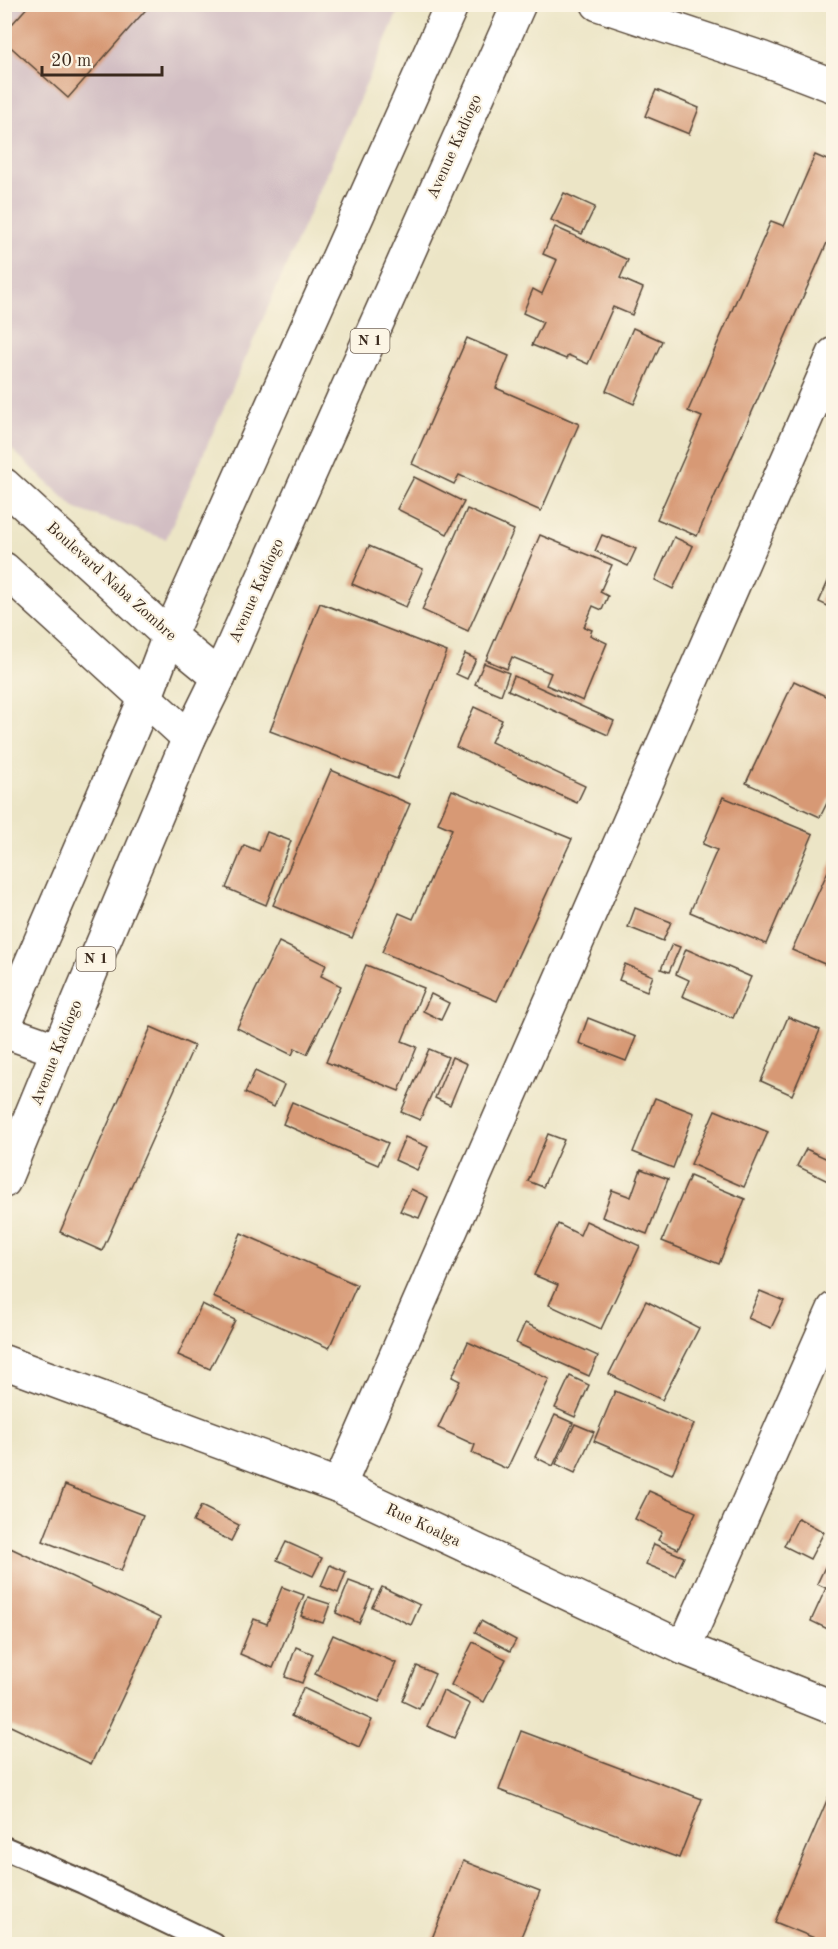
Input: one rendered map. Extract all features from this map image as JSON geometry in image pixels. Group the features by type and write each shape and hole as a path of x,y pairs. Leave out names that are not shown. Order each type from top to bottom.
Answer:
{"main road":[{"path":"4,1026 145,699 169,636 452,4"},
{"name":"Avenue Kadiogo","path":"4,1181 189,738 219,677 519,4"},
{"path":"598,4 761,58 834,86"},
{"path":"339,1486 834,354"},
{"name":"Boulevard Naba Zombre","path":"4,485 169,636 219,677"},
{"path":"4,569 189,738"},
{"path":"4,1031 58,1050"},
{"path":"684,1648 834,1309"},
{"name":"Rue Koalga","path":"4,1362 339,1486 684,1648 834,1708"}],"lane":[{"path":"4,1848 83,1882 213,1944"}],"shaded area":[{"path":"4,5 401,5 166,539 76,509 5,443"}],"building":[{"path":"30,4 151,4 68,98 4,41 4,33"},
{"path":"656,90 699,108 689,134 645,116"},
{"path":"815,155 834,163 834,227 697,536 657,519 702,417 688,411 771,221 784,226"},
{"path":"564,193 595,207 582,234 551,220"},
{"path":"555,227 628,260 620,278 643,288 632,315 613,307 588,364 568,355 566,359 532,345 543,322 523,313 533,289 542,294 557,260 543,254"},
{"path":"633,328 662,341 634,404 606,391"},
{"path":"467,338 509,356 496,388 579,424 541,511 459,475 454,484 412,464"},
{"path":"414,477 464,502 447,534 397,509"},
{"path":"467,509 514,530 468,631 422,610"},
{"path":"540,535 612,565 600,592 608,596 602,610 593,606 584,627 592,630 590,635 607,643 583,701 546,685 551,673 512,657 507,669 486,660"},
{"path":"602,535 636,549 628,566 595,551"},
{"path":"674,537 693,546 673,589 655,580"},
{"path":"369,546 423,569 406,607 352,584"},
{"path":"830,577 834,579 834,609 819,602"},
{"path":"320,603 447,652 397,779 270,731"},
{"path":"465,654 476,659 467,679 456,674"},
{"path":"484,663 509,673 501,695 475,684"},
{"path":"514,676 614,721 608,735 508,690"},
{"path":"794,681 834,700 834,789 820,817 746,783"},
{"path":"474,707 502,720 491,742 585,786 577,803 456,747"},
{"path":"331,770 410,804 352,938 273,905"},
{"path":"452,790 572,839 497,1001 382,952 399,913 413,919 452,829 438,823"},
{"path":"723,797 813,834 766,944 690,912 717,850 703,844"},
{"path":"267,832 291,841 266,905 226,888 244,845 259,851"},
{"path":"834,858 834,968 792,950"},
{"path":"635,908 671,922 663,941 628,927"},
{"path":"279,942 326,965 321,976 341,986 307,1054 295,1048 292,1055 237,1028"},
{"path":"672,944 680,947 669,972 661,969"},
{"path":"686,949 751,977 733,1018 682,996 689,980 676,974"},
{"path":"625,964 653,976 647,991 619,980"},
{"path":"366,965 424,988 402,1041 417,1047 399,1091 326,1062"},
{"path":"431,994 449,1003 441,1020 423,1011"},
{"path":"788,1017 820,1030 792,1095 761,1081"},
{"path":"588,1018 636,1037 626,1061 579,1043"},
{"path":"151,1027 194,1046 102,1251 60,1232"},
{"path":"429,1049 448,1057 420,1120 401,1112"},
{"path":"452,1057 467,1064 450,1105 435,1098"},
{"path":"255,1071 284,1085 274,1107 245,1093"},
{"path":"655,1098 694,1113 673,1168 633,1152"},
{"path":"292,1102 388,1143 378,1165 283,1124"},
{"path":"715,1110 768,1132 744,1187 691,1164"},
{"path":"548,1134 564,1140 543,1187 528,1181"},
{"path":"405,1137 428,1147 417,1170 395,1160"},
{"path":"806,1149 834,1162 834,1184 797,1166"},
{"path":"641,1169 668,1179 647,1234 602,1217 612,1190 631,1197"},
{"path":"690,1176 745,1199 719,1264 662,1241"},
{"path":"411,1189 428,1197 419,1218 400,1211"},
{"path":"586,1221 640,1246 601,1329 549,1305 558,1285 534,1275 558,1224 580,1235"},
{"path":"241,1233 357,1285 329,1348 213,1297"},
{"path":"760,1291 784,1301 771,1328 748,1318"},
{"path":"646,1301 699,1328 662,1400 609,1374"},
{"path":"202,1304 235,1320 210,1369 178,1355"},
{"path":"525,1323 598,1356 589,1376 516,1343"},
{"path":"468,1342 549,1379 507,1469 472,1453 475,1445 438,1428 460,1381 452,1377"},
{"path":"570,1376 589,1385 575,1417 555,1408"},
{"path":"615,1391 694,1424 672,1474 594,1441"},
{"path":"555,1415 573,1423 553,1466 535,1457"},
{"path":"575,1424 594,1432 575,1473 556,1464"},
{"path":"65,1485 143,1515 121,1571 43,1541"},
{"path":"649,1491 696,1512 678,1549 658,1540 662,1532 635,1519"},
{"path":"201,1506 239,1525 231,1541 193,1522"},
{"path":"798,1518 824,1532 810,1559 784,1546"},
{"path":"286,1542 322,1558 313,1576 277,1560"},
{"path":"654,1544 684,1557 675,1576 646,1564"},
{"path":"4,1545 160,1618 91,1764 4,1723"},
{"path":"330,1565 346,1572 338,1593 321,1586"},
{"path":"825,1567 834,1571 834,1632 811,1621 826,1588 817,1584"},
{"path":"349,1581 373,1590 359,1623 336,1613"},
{"path":"282,1587 304,1595 273,1668 240,1654 254,1619 267,1624"},
{"path":"382,1587 420,1605 411,1625 372,1607"},
{"path":"308,1597 330,1604 323,1623 301,1616"},
{"path":"481,1621 516,1640 510,1651 475,1632"},
{"path":"333,1635 396,1663 379,1702 315,1674"},
{"path":"473,1642 506,1659 484,1702 451,1685"},
{"path":"296,1647 313,1654 302,1683 285,1677"},
{"path":"417,1666 435,1674 419,1709 402,1701"},
{"path":"303,1688 372,1720 359,1747 291,1716"},
{"path":"443,1691 470,1704 454,1738 427,1726"},
{"path":"521,1731 702,1799 679,1858 499,1790"},
{"path":"834,1784 834,1944 829,1944 775,1922"},
{"path":"463,1861 540,1891 518,1944 441,1944 431,1941"}]}
